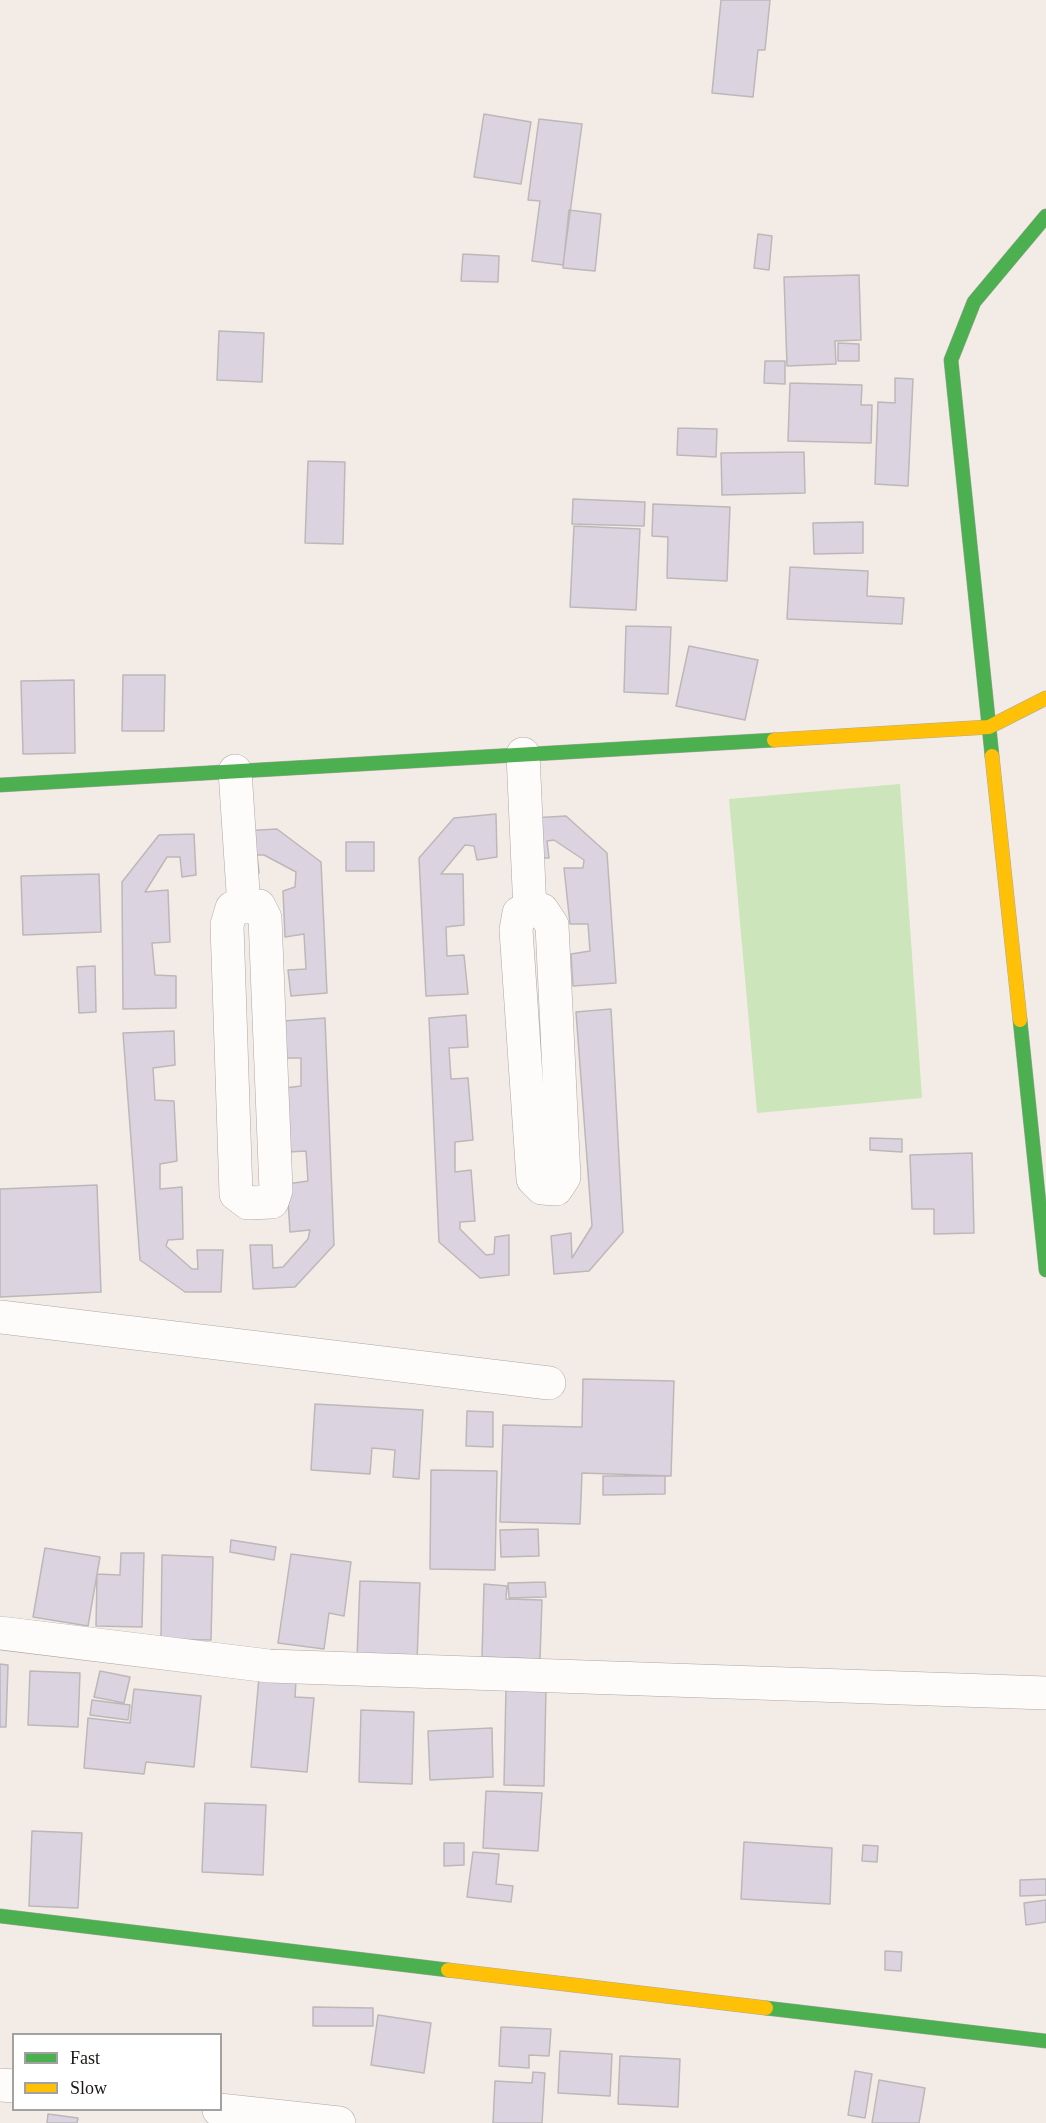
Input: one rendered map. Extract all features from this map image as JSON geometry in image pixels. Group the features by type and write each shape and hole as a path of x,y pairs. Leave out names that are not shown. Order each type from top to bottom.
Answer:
{"street":[{"path":"1046,216 974,302 951,360 1046,1270"},
{"path":"0,785 989,727 1046,698"},
{"path":"523,754 530,911"},
{"path":"235,771 244,907"},
{"path":"259,906 265,918 276,1190 272,1202 248,1203 236,1194 226,925 232,908 244,907 259,906"},
{"path":"542,910 552,925 564,1177 556,1189 542,1188 533,1179 516,930 519,913 530,911 542,910"},
{"path":"0,1317 549,1383"},
{"path":"0,1633 269,1666 1046,1693"},
{"path":"0,1916 1046,2041"},
{"path":"222,2109 339,2123"}],"green space":[{"path":"900,784 922,1098 757,1113 729,799"}],"building":[{"path":"721,0 770,0 765,50 758,50 753,97 712,93"},
{"path":"484,114 531,122 521,184 474,177"},
{"path":"539,119 582,124 563,265 532,261 540,201 528,200"},
{"path":"569,210 601,214 595,271 563,268"},
{"path":"758,234 772,236 769,270 754,268"},
{"path":"463,254 499,256 498,282 461,281"},
{"path":"859,275 861,340 835,341 836,364 787,366 784,277"},
{"path":"219,331 264,333 262,382 217,380"},
{"path":"838,343 859,344 859,361 838,361"},
{"path":"765,361 785,361 785,384 764,383"},
{"path":"895,378 913,379 908,486 875,484 878,402 895,403"},
{"path":"790,383 862,385 861,405 872,405 871,443 788,441"},
{"path":"678,428 717,429 716,457 677,455"},
{"path":"804,452 805,493 722,495 721,453"},
{"path":"308,461 345,462 343,544 305,543"},
{"path":"573,499 645,502 644,526 572,524"},
{"path":"653,504 730,507 727,581 667,578 668,537 652,536"},
{"path":"863,522 863,553 814,554 813,523"},
{"path":"574,526 640,529 636,610 570,607"},
{"path":"790,567 868,571 867,596 904,598 902,624 787,619"},
{"path":"626,626 671,627 668,694 624,692"},
{"path":"689,646 758,660 745,720 676,706"},
{"path":"123,675 165,675 164,731 122,731"},
{"path":"74,680 75,753 23,754 21,681"},
{"path":"496,814 497,857 477,860 474,846 465,845 441,874 463,874 464,925 446,927 447,956 464,955 468,994 426,996 419,858 454,818"},
{"path":"566,816 607,853 616,983 573,986 571,954 590,951 588,924 570,924 564,868 583,868 584,860 554,840 547,841 549,858 532,858 532,818"},
{"path":"277,829 321,862 327,993 291,996 288,970 306,969 304,934 285,937 283,891 295,887 296,872 264,855 257,855 259,873 246,874 243,831"},
{"path":"194,834 196,875 182,877 180,857 167,857 145,892 168,890 170,942 152,943 155,975 176,976 176,1008 123,1009 122,882 159,835"},
{"path":"346,842 374,842 374,871 346,871"},
{"path":"99,874 101,932 23,935 21,876"},
{"path":"95,966 96,1012 79,1013 77,967"},
{"path":"611,1009 623,1232 589,1271 554,1274 551,1236 571,1233 572,1258 592,1226 576,1012"},
{"path":"466,1015 468,1047 449,1048 451,1079 468,1078 473,1140 455,1142 455,1172 471,1170 475,1221 460,1222 460,1229 486,1255 494,1254 495,1237 509,1235 509,1275 480,1278 439,1242 429,1018"},
{"path":"325,1018 334,1245 295,1287 253,1289 250,1245 272,1245 273,1268 283,1267 308,1239 310,1230 290,1232 287,1184 308,1181 306,1151 288,1152 285,1088 301,1086 301,1058 284,1058 283,1021"},
{"path":"174,1031 175,1065 153,1068 155,1100 174,1101 177,1161 160,1164 160,1189 182,1187 183,1239 168,1240 166,1246 192,1269 198,1269 197,1250 223,1250 221,1292 185,1292 140,1260 123,1033"},
{"path":"870,1138 902,1139 902,1152 870,1150"},
{"path":"972,1153 974,1233 934,1234 934,1209 912,1209 910,1155"},
{"path":"97,1185 101,1292 0,1297 0,1189"},
{"path":"583,1379 674,1381 671,1476 582,1473 580,1524 500,1522 503,1425 582,1427"},
{"path":"315,1404 423,1410 419,1479 393,1477 395,1450 372,1448 370,1474 311,1470"},
{"path":"467,1411 493,1412 493,1447 466,1446"},
{"path":"431,1470 497,1471 495,1570 430,1569"},
{"path":"603,1476 665,1476 665,1494 603,1495"},
{"path":"538,1529 539,1556 501,1557 500,1530"},
{"path":"231,1540 276,1547 274,1560 230,1552"},
{"path":"45,1548 100,1557 88,1626 33,1617"},
{"path":"121,1553 144,1553 142,1627 96,1626 97,1574 120,1575"},
{"path":"291,1554 351,1562 344,1616 329,1613 324,1649 278,1643"},
{"path":"162,1555 213,1557 211,1640 161,1639"},
{"path":"360,1581 420,1583 417,1660 357,1658"},
{"path":"545,1582 546,1597 509,1598 508,1583"},
{"path":"484,1584 507,1586 506,1599 542,1600 540,1659 482,1657"},
{"path":"0,1664 8,1665 6,1727 0,1727"},
{"path":"30,1671 80,1673 78,1727 28,1725"},
{"path":"100,1671 130,1677 124,1703 94,1697"},
{"path":"259,1677 296,1681 295,1697 314,1698 307,1772 251,1767"},
{"path":"506,1687 546,1688 544,1786 504,1785"},
{"path":"134,1689 201,1696 194,1767 146,1762 144,1774 84,1768 88,1718 130,1723"},
{"path":"92,1700 130,1705 128,1720 90,1715"},
{"path":"361,1710 414,1712 412,1784 359,1782"},
{"path":"492,1728 493,1777 430,1780 428,1731"},
{"path":"486,1791 542,1793 538,1851 483,1848"},
{"path":"205,1803 266,1805 263,1875 202,1872"},
{"path":"32,1831 82,1833 78,1908 29,1906"},
{"path":"744,1842 832,1848 830,1904 741,1899"},
{"path":"444,1843 464,1843 464,1865 444,1866"},
{"path":"863,1845 878,1846 877,1862 862,1861"},
{"path":"473,1852 499,1854 496,1884 513,1886 511,1902 467,1897"},
{"path":"1046,1879 1046,1895 1020,1896 1020,1880"},
{"path":"1046,1900 1046,1922 1026,1925 1024,1903"},
{"path":"885,1951 902,1952 901,1971 885,1970"},
{"path":"313,2007 373,2008 373,2026 313,2026"},
{"path":"378,2015 431,2023 424,2073 371,2065"},
{"path":"501,2027 551,2029 549,2056 529,2055 529,2068 499,2066"},
{"path":"560,2051 612,2054 610,2096 558,2093"},
{"path":"620,2056 680,2059 678,2107 618,2104"},
{"path":"855,2071 872,2074 865,2118 848,2115"},
{"path":"533,2072 545,2073 542,2123 493,2123 495,2081 532,2083"},
{"path":"879,2080 925,2088 919,2123 872,2123"},
{"path":"48,2114 78,2118 77,2123 47,2123"}],"traffic: fast":[{"path":"992,756 951,360 974,302 1046,216"},
{"path":"0,785 774,740"},
{"path":"1020,1020 1046,1270"},
{"path":"0,1916 448,1970"},
{"path":"766,2008 1046,2041"}],"traffic: slow":[{"path":"774,740 989,727 1046,698"},
{"path":"992,756 1020,1020"},
{"path":"448,1970 766,2008"}]}
